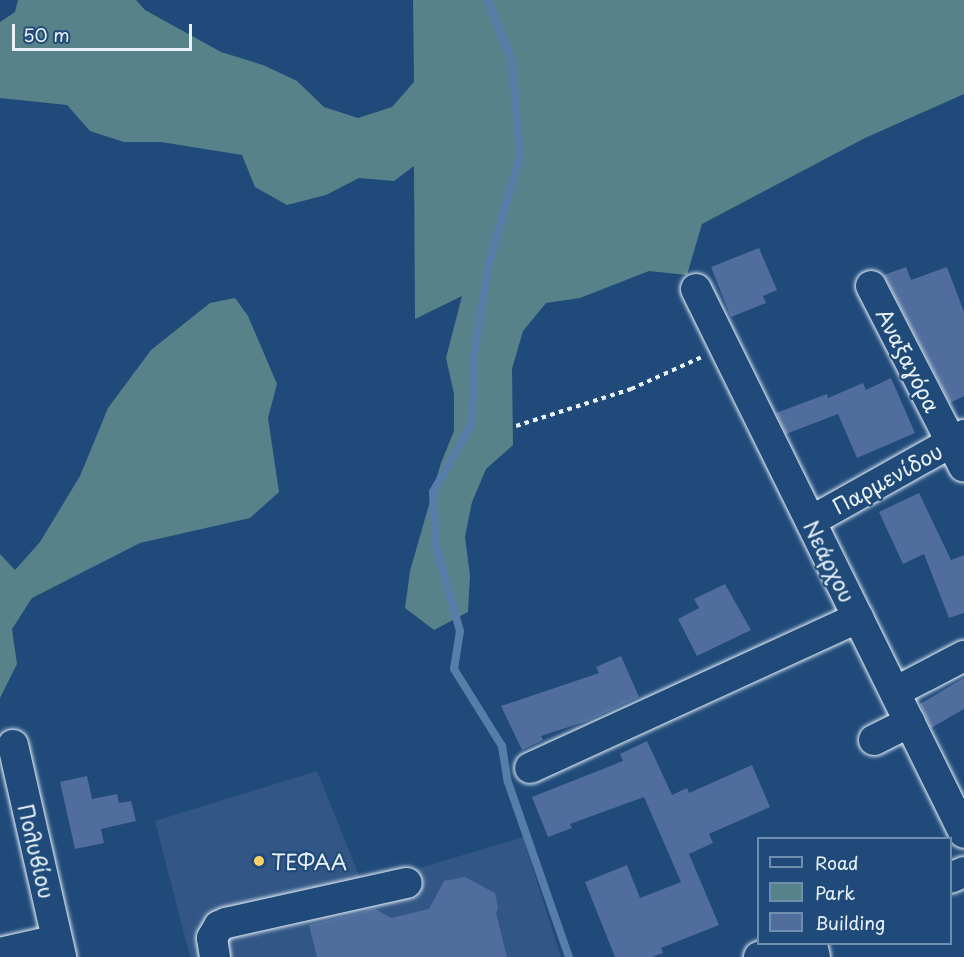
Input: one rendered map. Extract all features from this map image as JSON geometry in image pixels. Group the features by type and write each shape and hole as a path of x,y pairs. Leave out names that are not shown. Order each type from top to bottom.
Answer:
{"street":[{"name":"Αναξαγόρα","path":"871,286 960,448"},
{"name":"Νεάρχου","path":"696,289 964,832"},
{"name":"Παρμενίδου","path":"811,521 960,448"},
{"path":"530,768 858,618"},
{"path":"895,692 964,656"},
{"path":"874,740 910,722"},
{"name":"Πολυβίου","path":"13,745 59,949"},
{"path":"215,957 212,938 219,926 226,923 407,884"},
{"path":"759,957 790,945"},
{"path":"0,953 59,949"}],"path":[{"path":"516,426 631,389 678,370 724,346"}],"shaded area":[{"name":"ΤΕΦΑΑ","path":"317,771 363,885 523,837 561,957 190,957 155,821"}],"green space":[{"path":"18,0 136,0 145,10 221,52 263,65 297,81 324,107 358,118 392,107 414,82 413,0 964,0 964,94 865,138 702,224 687,275 649,271 580,298 546,303 523,331 512,369 513,445 486,469 472,502 465,537 470,576 468,612 434,630 405,608 410,571 441,463 454,431 454,394 446,358 462,296 415,319 414,166 394,181 359,178 326,195 287,205 255,187 242,155 161,142 124,142 90,131 67,105 0,98 0,22 15,12"},
{"path":"235,298 248,316 277,384 268,418 279,492 250,518 140,543 32,598 12,629 17,664 0,698 0,554 15,570 40,542 80,476 108,408 151,350 210,303"}],"building":[{"path":"759,248 777,290 763,296 766,303 731,317 711,267"},
{"path":"906,267 911,280 947,267 964,312 964,396 950,403 884,275"},
{"path":"891,378 915,433 857,458 838,414 786,434 776,413 827,394 828,398 863,383 866,390"},
{"path":"919,493 951,560 964,555 964,613 949,618 924,554 903,564 879,512"},
{"path":"725,584 751,630 697,656 678,619 699,608 694,599"},
{"path":"621,656 639,697 587,721 541,736 543,740 522,750 501,706 599,673 596,667"},
{"path":"964,678 964,709 931,728 920,704"},
{"path":"647,741 672,795 687,788 689,793 752,765 770,807 709,834 713,843 689,854 719,925 661,948 663,953 652,957 615,957 585,882 627,865 640,898 681,882 644,797 570,824 572,828 548,837 532,797 623,761 620,754"},
{"path":"87,776 92,799 117,794 119,803 131,801 136,821 101,829 104,843 75,849 60,782"},
{"path":"465,877 495,893 498,908 496,913 507,957 317,957 309,925 375,909 391,918 429,909 444,881"}],"waterway":[{"path":"488,0 512,62 520,155 489,263 474,355 472,423 433,492 436,547 460,631 454,669 502,746 508,782 569,957"}],"place":[{"name":"ΤΕΦΑΑ","path":"259,861"}]}
